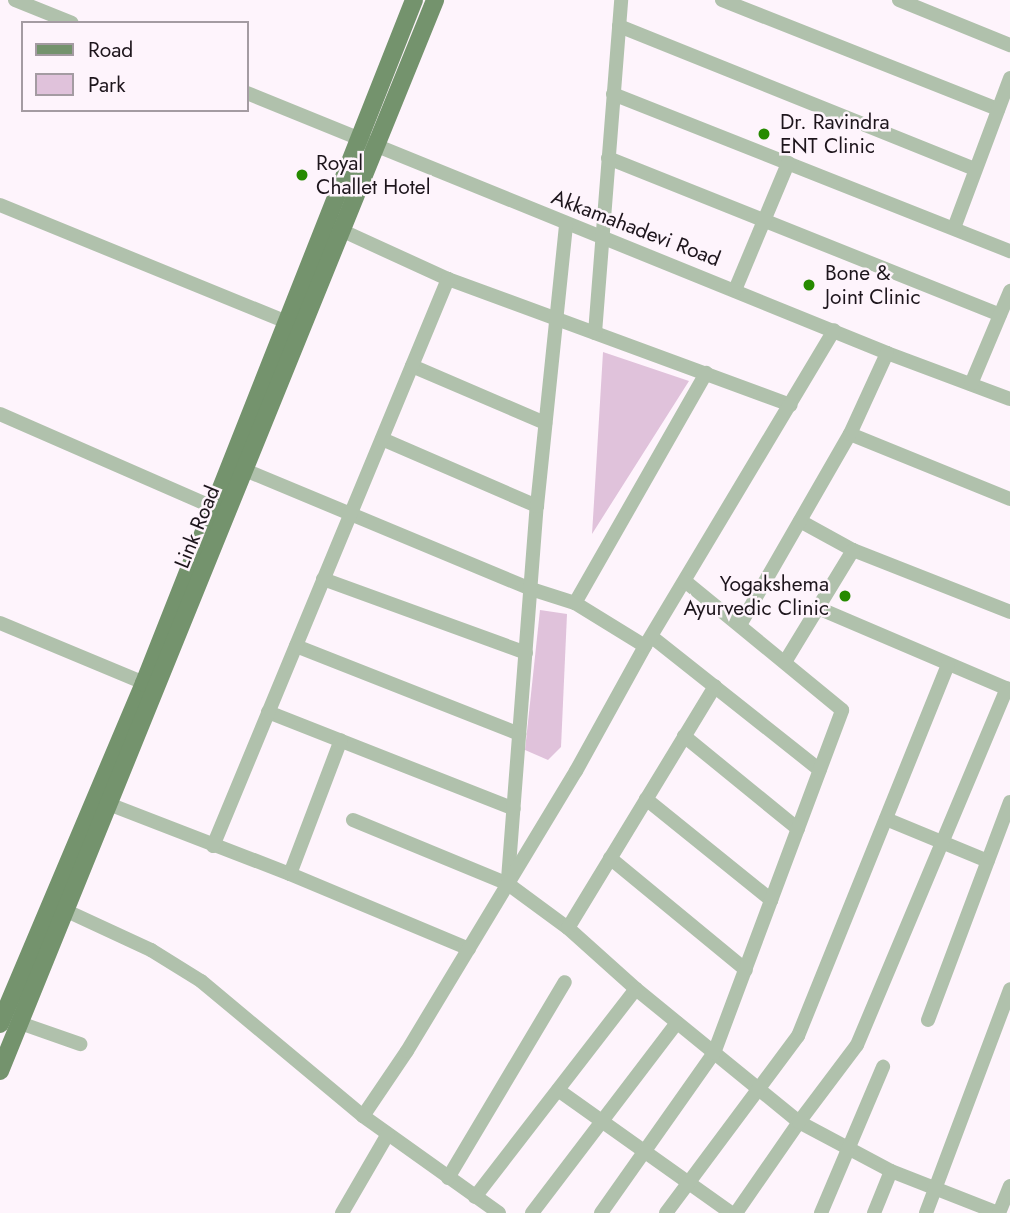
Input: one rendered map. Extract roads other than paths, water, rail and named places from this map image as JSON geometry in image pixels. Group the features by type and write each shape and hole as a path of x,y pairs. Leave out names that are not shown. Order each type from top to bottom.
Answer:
{"main road":[{"path":"58,907 149,686 212,506 414,0"},
{"name":"Link Road","path":"0,1071 13,1010 106,803 149,686 245,470 378,147 435,0"},
{"path":"0,1024 13,1010"}],"street":[{"path":"15,0 67,21"},
{"path":"595,332 621,0"},
{"path":"722,0 998,109"},
{"path":"899,0 1010,45"},
{"path":"619,26 975,169"},
{"path":"954,228 1010,78"},
{"name":"Akkamahadevi Road","path":"248,93 887,353 1010,399"},
{"path":"613,93 1010,251"},
{"path":"608,158 1000,315"},
{"path":"735,290 788,163"},
{"path":"0,205 303,329"},
{"path":"508,884 537,506 566,224"},
{"path":"343,231 448,279 791,405"},
{"path":"213,846 448,279"},
{"path":"971,384 1010,291"},
{"path":"363,1116 407,1051 508,884 648,641 686,582 834,330"},
{"path":"740,625 850,434 887,353"},
{"path":"412,366 545,423"},
{"path":"575,603 705,373"},
{"path":"0,414 212,506"},
{"path":"850,434 1010,499"},
{"path":"382,439 537,506"},
{"path":"245,470 531,589 575,603 648,641 715,685 820,770"},
{"path":"800,521 853,551 1010,612"},
{"path":"785,663 853,551"},
{"path":"323,579 526,653"},
{"path":"601,1213 646,1153 714,1053 842,710 686,582"},
{"path":"736,1213 857,1045 1008,689 818,608"},
{"path":"0,623 149,686"},
{"path":"296,646 519,734"},
{"path":"666,1213 798,1036 948,665"},
{"path":"568,928 715,685"},
{"path":"268,712 513,809"},
{"path":"684,736 798,829"},
{"path":"290,874 341,740"},
{"path":"646,799 771,900"},
{"path":"106,803 290,874 469,949"},
{"path":"928,1020 1010,803"},
{"path":"886,819 988,861"},
{"path":"353,820 508,884 568,928 636,989 799,1122 891,1171 999,1213 1010,1186"},
{"path":"610,858 746,970"},
{"path":"58,907 150,950 201,981 363,1116 499,1213"},
{"path":"448,1178 565,982"},
{"path":"475,1198 636,989"},
{"path":"926,1213 1010,989"},
{"path":"13,1010 80,1044"},
{"path":"532,1213 677,1023"},
{"path":"821,1213 883,1067"},
{"path":"558,1090 731,1213"},
{"path":"342,1213 388,1134"},
{"path":"874,1213 891,1171"}],"place":[{"name":"Dr. Ravindra ENT Clinic","path":"764,134"},
{"name":"Royal Challet Hotel","path":"302,175"},
{"name":"Bone & Joint Clinic","path":"809,285"},
{"name":"Yogakshema Ayurvedic Clinic","path":"845,596"}]}
